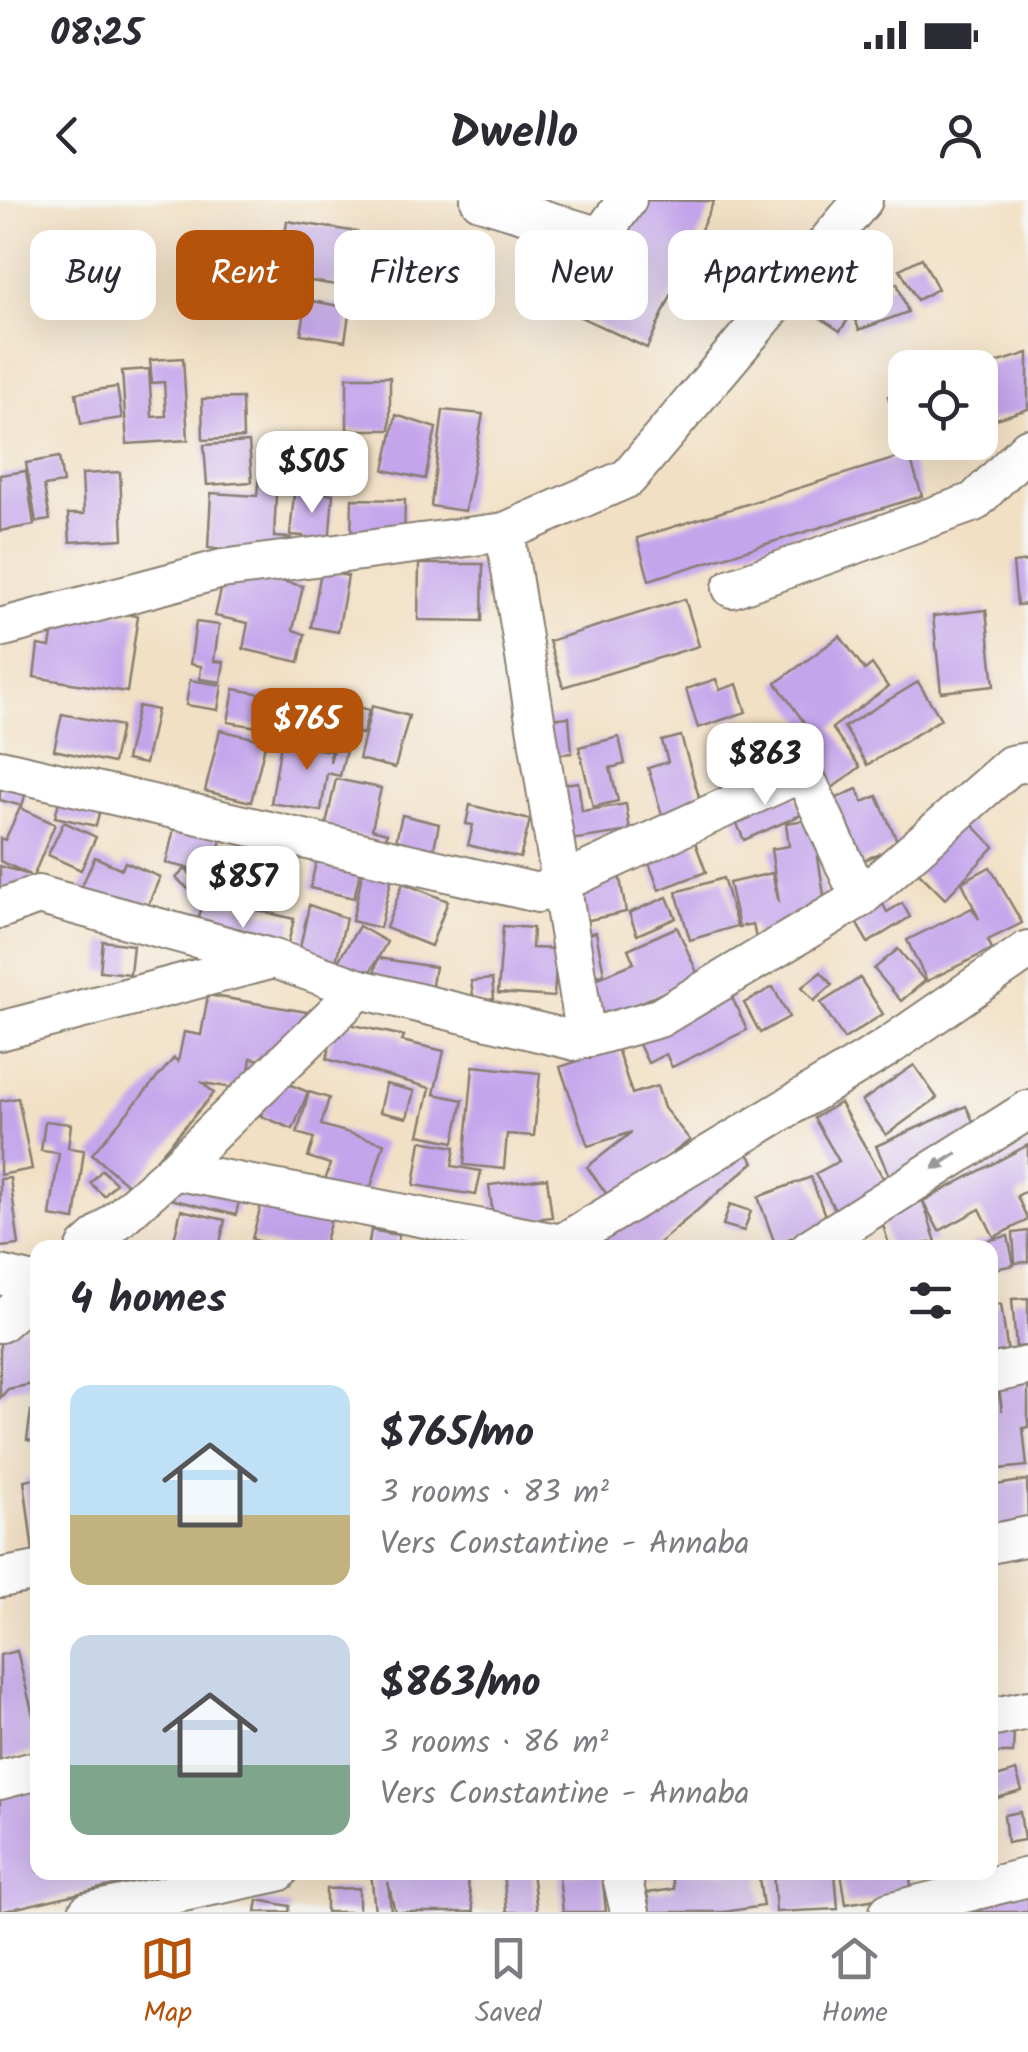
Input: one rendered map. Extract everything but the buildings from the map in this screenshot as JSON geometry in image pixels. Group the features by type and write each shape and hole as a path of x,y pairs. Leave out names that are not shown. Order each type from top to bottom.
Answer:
{"street":[{"path":"495,203 600,238 627,200"},
{"path":"0,628 222,569 505,532 628,478 863,200"},
{"path":"732,588 974,502 1028,448"},
{"path":"505,532 586,1038"},
{"path":"0,909 38,895 274,959 360,988 576,1041 659,1018 860,898 1011,765 1028,762"},
{"path":"0,769 538,894 803,772 860,898"},
{"path":"568,1240 886,1048 1028,950"},
{"path":"0,1031 274,959"},
{"path":"95,1240 174,1170 360,988"},
{"path":"823,1240 1028,1110"},
{"path":"174,1170 540,1240"},
{"path":"0,1275 30,1284"},
{"path":"0,1323 30,1295"},
{"path":"998,1372 1028,1366"},
{"path":"998,1542 1028,1536"},
{"path":"0,1578 30,1572"},
{"path":"998,1716 1028,1710"},
{"path":"0,1780 30,1772"},
{"path":"890,1912 947,1894 1028,1877"},
{"path":"88,1912 240,1880"},
{"path":"623,1880 630,1912"}]}
